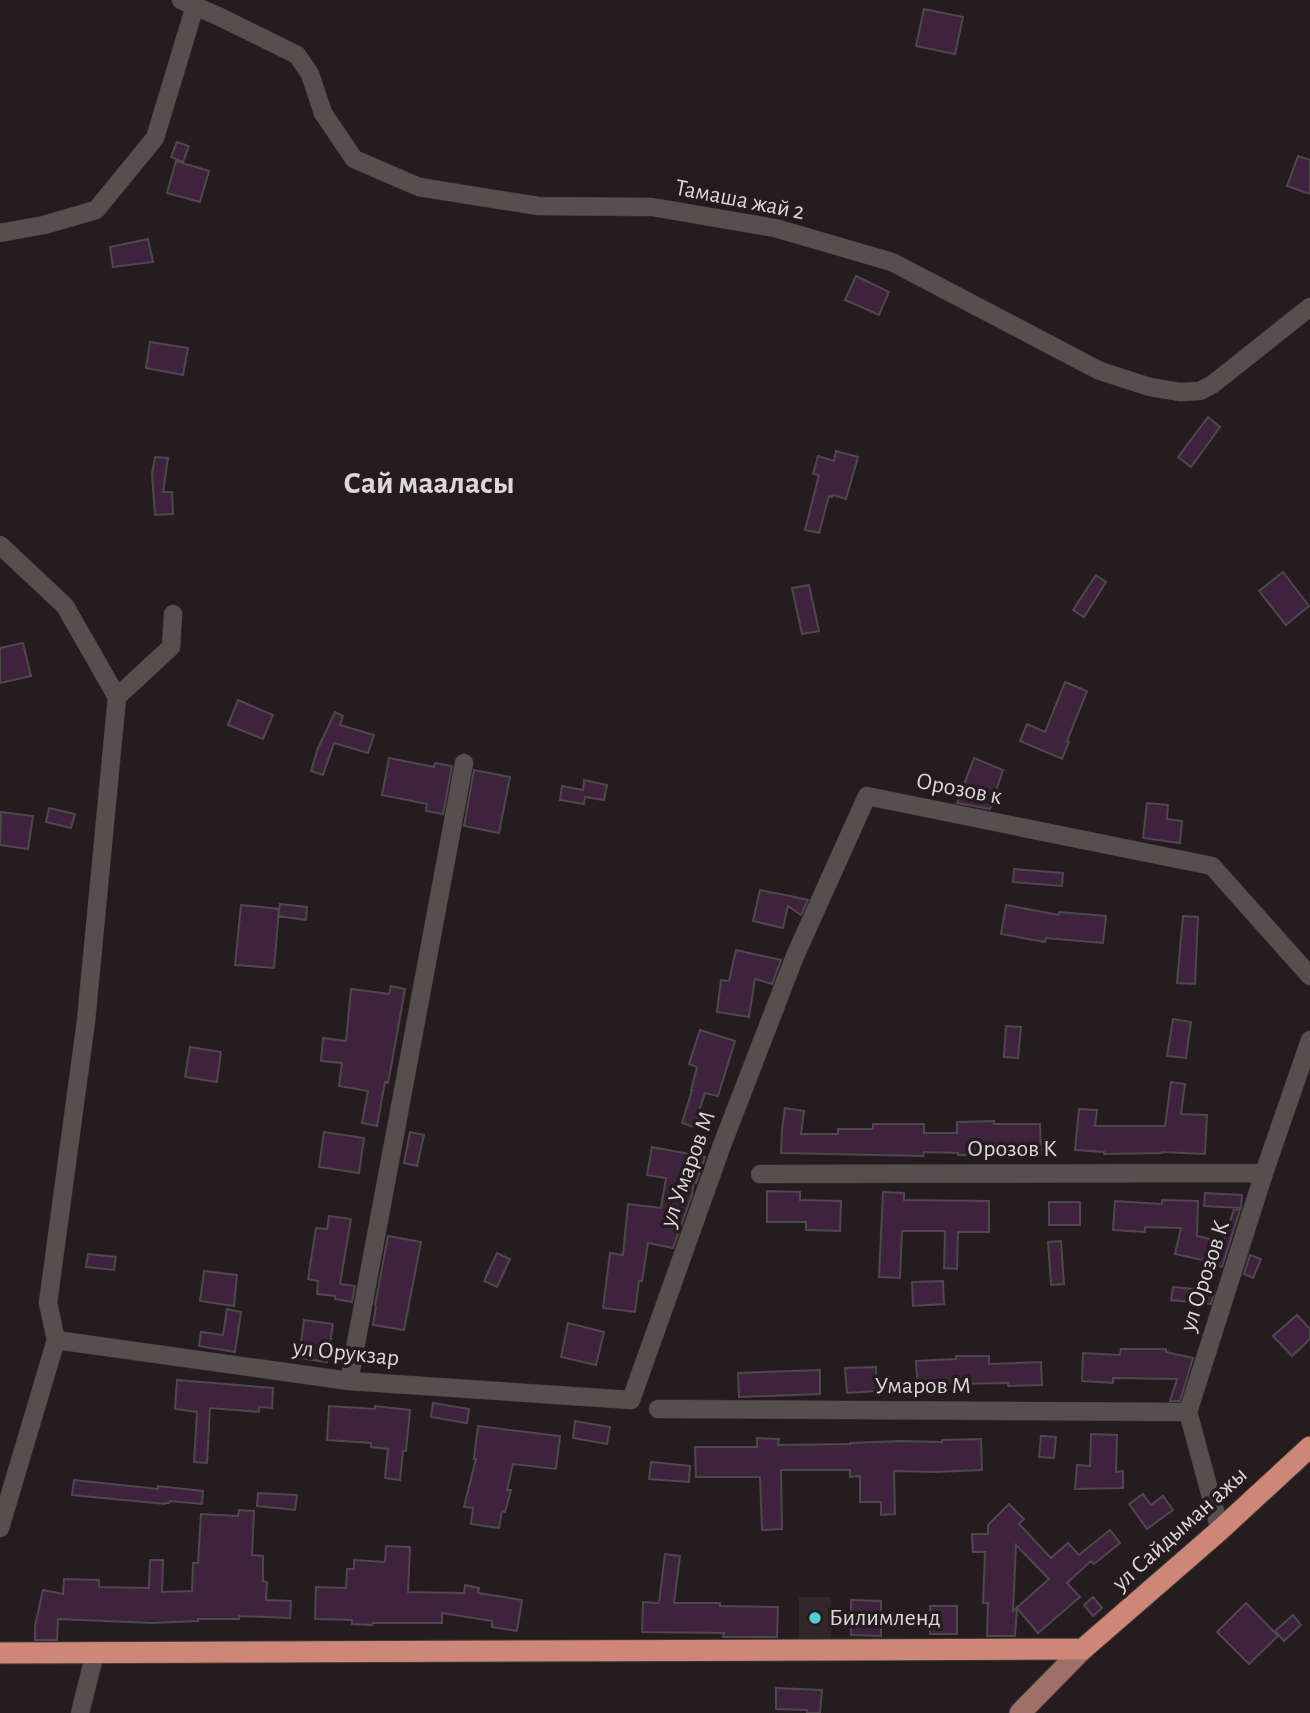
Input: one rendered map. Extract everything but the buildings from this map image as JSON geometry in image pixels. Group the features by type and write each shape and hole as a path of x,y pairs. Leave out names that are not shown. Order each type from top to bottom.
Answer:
{"highway":[{"name":"ул Сайдыман ажы","path":"1083,1649 1220,1530 1310,1447"},
{"path":"0,1653 1083,1649"}],"main road":[{"path":"1020,1713 1083,1649"}],"street":[{"name":"Тамаша жай 2","path":"188,3 221,8 297,55 310,74 323,113 354,159 419,187 538,206 652,208 775,228 892,262 1100,371 1150,387 1180,392 1200,391 1213,384 1310,307"},
{"path":"0,233 44,225 96,210 155,138 188,3"},
{"path":"0,545 65,606 117,697 86,1021 48,1303 56,1340 0,1528"},
{"path":"117,697 171,647 173,614"},
{"path":"349,1381 464,763"},
{"name":"Орозов к","path":"795,956 867,796 1212,866 1310,976"},
{"name":"ул Умаров М","path":"631,1400 722,1145 795,956"},
{"name":"ул Орозов К","path":"1188,1412 1264,1173 1310,1040"},
{"name":"Орозов К","path":"760,1174 1264,1173"},
{"name":"ул Орукзар","path":"56,1340 349,1381 631,1400"},
{"name":"Умаров М","path":"658,1409 1188,1412"},
{"path":"1188,1412 1220,1530"},
{"path":"80,1713 95,1653"}],"shaded area":[{"name":"Билимленд","path":"799,1597 831,1597 831,1639 799,1639"}],"place":[{"name":"Билимленд","path":"815,1618"}],"district":[{"name":"Сай мааласы","path":"429,483"}]}
